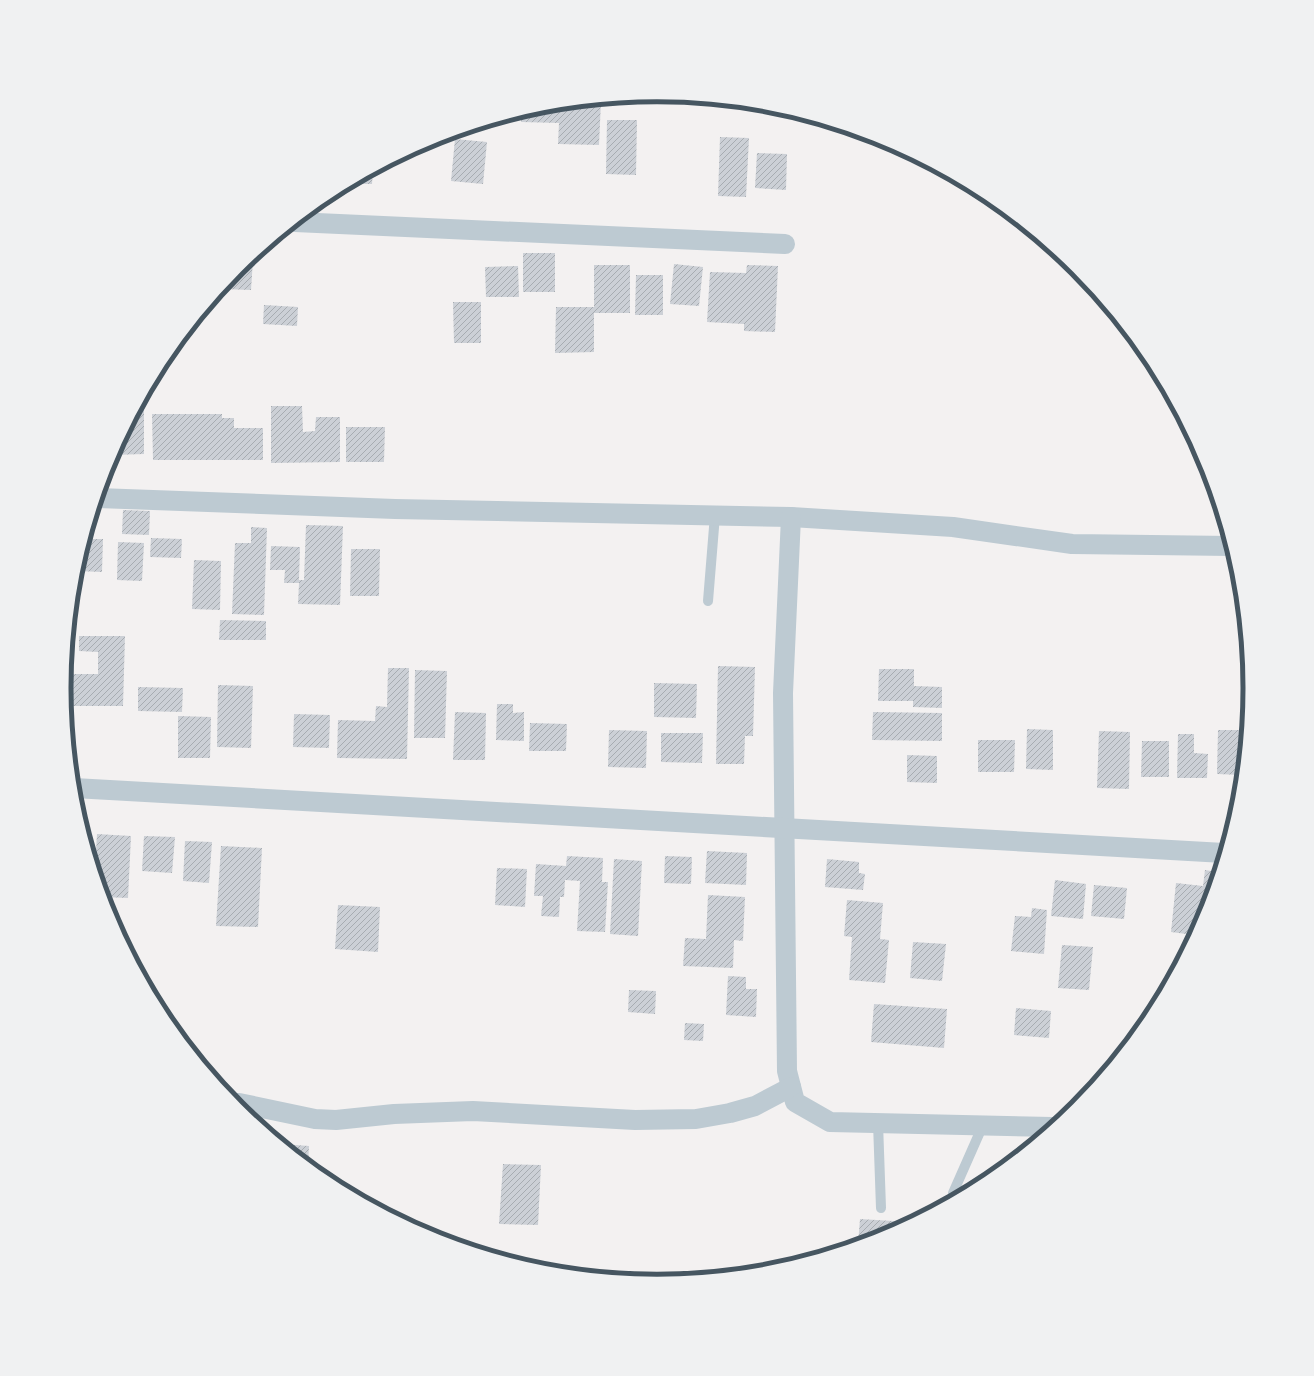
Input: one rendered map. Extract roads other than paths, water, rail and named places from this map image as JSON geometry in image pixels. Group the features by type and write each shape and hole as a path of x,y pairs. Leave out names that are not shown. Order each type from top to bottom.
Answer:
{"street":[{"path":"301,222 785,244"},
{"path":"103,498 387,508 791,517 953,527 1072,544 1225,546"},
{"path":"791,517 783,693 787,1071 795,1102 830,1122 1045,1127"},
{"path":"80,788 1219,853"},
{"path":"245,1104 315,1119 336,1120 394,1114 473,1111 635,1120 696,1119 730,1113 755,1106 791,1087"}],"lane":[{"path":"708,601 715,515"},
{"path":"878,1123 881,1208"},
{"path":"953,1193 983,1126"}]}
